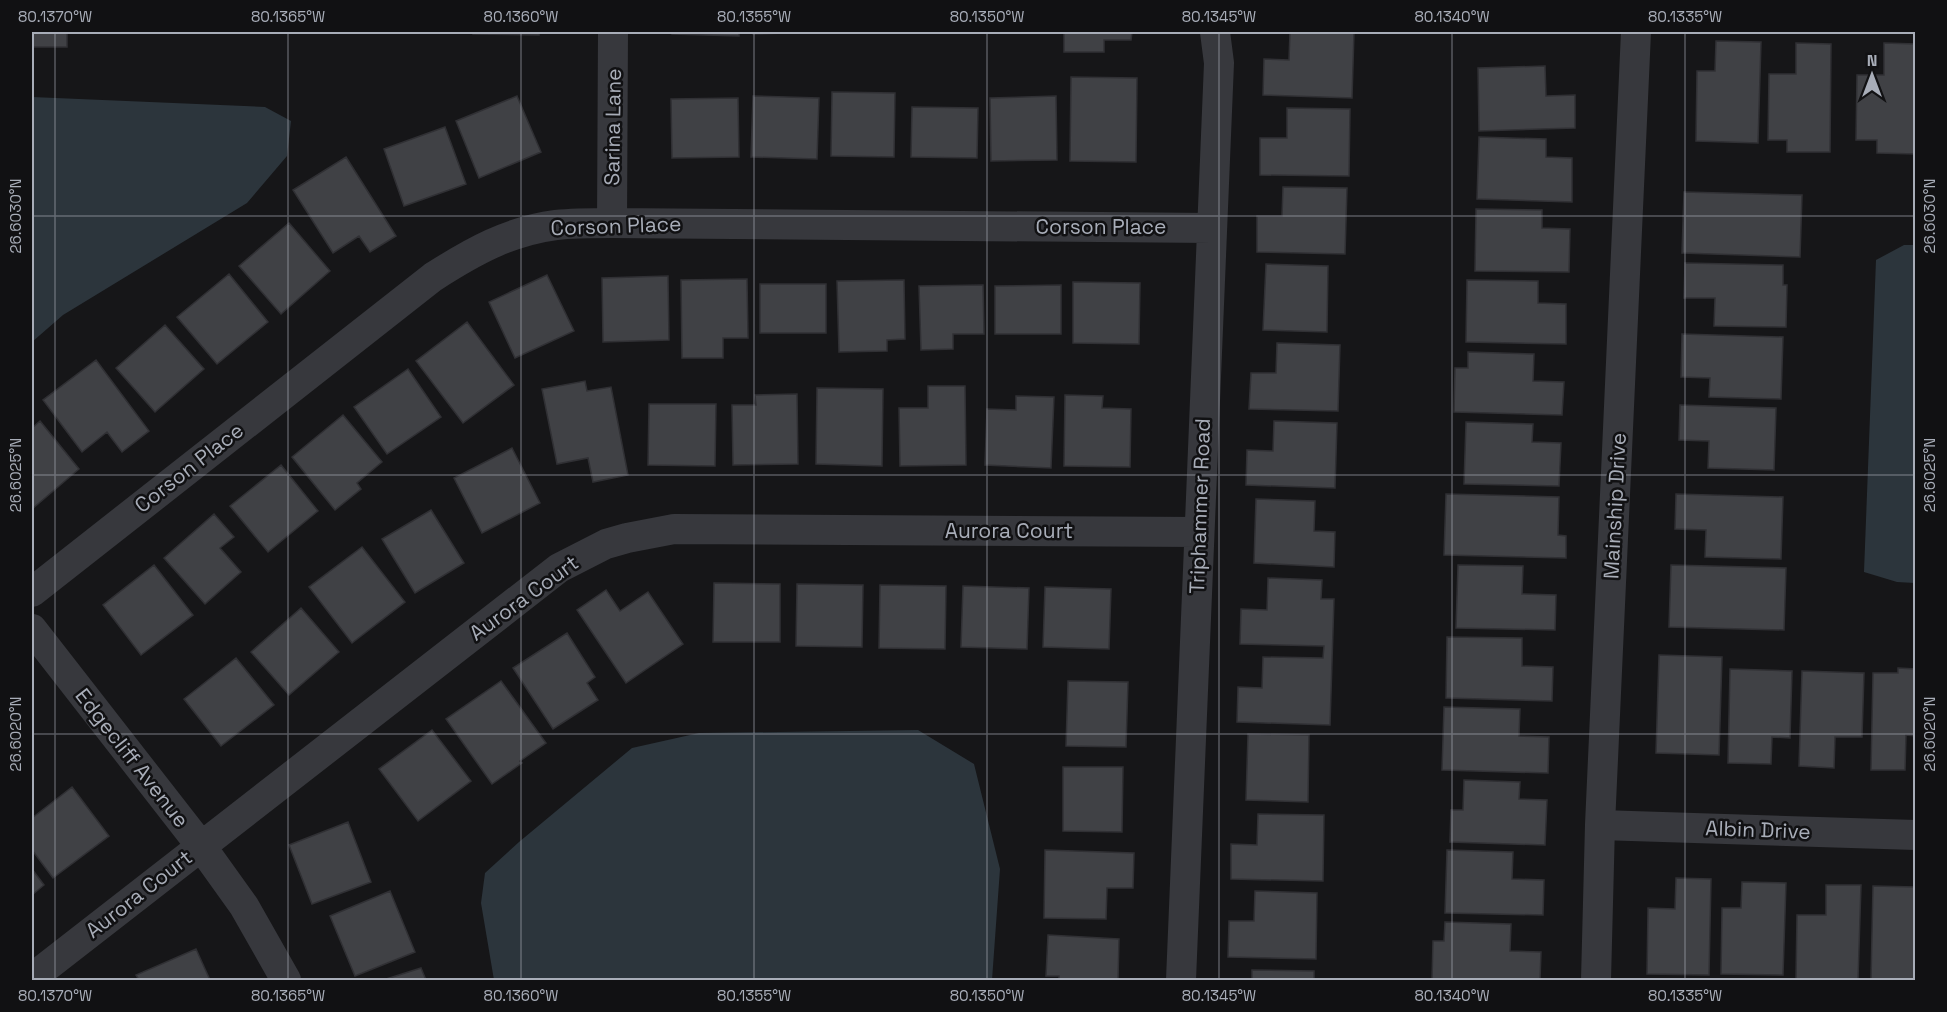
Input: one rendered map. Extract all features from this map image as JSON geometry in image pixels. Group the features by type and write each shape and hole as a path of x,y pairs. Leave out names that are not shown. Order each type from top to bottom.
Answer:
{"street":[{"name":"Sarina Lane","path":"612,223 613,32"},
{"name":"Triphammer Road","path":"1181,981 1219,63 1215,32"},
{"name":"Mainship Drive","path":"1596,981 1600,825 1636,32"},
{"name":"Corson Place","path":"32,592 433,277 466,256 514,234 556,225 612,223 1212,228"},
{"name":"Aurora Court","path":"32,978 559,568 606,544 674,529 1199,532"},
{"name":"Edgecliff Avenue","path":"32,629 201,846 244,906 286,981"},
{"name":"Albin Drive","path":"1600,825 1916,835"}],"shaded area":[{"path":"32,97 265,107 291,121 287,156 247,203 63,315 32,342"},
{"path":"1904,245 1916,245 1915,583 1897,582 1864,572 1876,260"},
{"path":"918,730 974,764 1000,869 992,980 494,980 481,903 485,873 632,748 699,733"}],"building":[{"path":"32,32 67,32 67,47 32,47"},
{"path":"473,32 539,32 539,35 473,34"},
{"path":"672,32 739,32 739,36 672,34"},
{"path":"753,32 819,32 753,34"},
{"path":"1064,32 1132,32 1131,40 1104,40 1104,52 1064,52"},
{"path":"1290,32 1354,32 1352,98 1263,95 1264,59 1289,60"},
{"path":"1716,41 1761,42 1758,143 1696,141 1697,71 1715,71"},
{"path":"1796,43 1831,44 1830,152 1787,152 1787,140 1768,140 1769,74 1796,74"},
{"path":"1884,43 1916,44 1916,154 1877,153 1877,140 1856,140 1857,75 1884,75"},
{"path":"1545,66 1546,96 1575,95 1575,128 1479,131 1478,68"},
{"path":"1071,77 1137,78 1136,162 1070,161"},
{"path":"832,92 895,93 894,157 831,156"},
{"path":"517,96 541,152 479,178 456,121"},
{"path":"753,96 819,98 817,159 751,157"},
{"path":"1056,96 1057,160 991,161 990,98"},
{"path":"738,98 739,157 672,158 671,99"},
{"path":"912,107 978,108 977,158 911,157"},
{"path":"1287,108 1350,109 1349,176 1260,175 1260,138 1287,138"},
{"path":"445,127 466,184 404,206 384,149"},
{"path":"1479,137 1546,139 1546,157 1572,158 1572,202 1477,199"},
{"path":"346,157 396,236 370,252 359,236 333,253 293,190"},
{"path":"1283,187 1347,188 1345,254 1257,252 1257,216 1282,216"},
{"path":"1684,192 1802,195 1800,257 1682,253"},
{"path":"1476,209 1542,210 1542,228 1570,229 1569,272 1475,271"},
{"path":"289,223 330,271 281,314 239,266"},
{"path":"1685,263 1783,265 1783,285 1787,285 1786,327 1714,326 1715,298 1684,298"},
{"path":"1266,264 1328,266 1327,332 1263,330"},
{"path":"229,274 268,322 217,364 177,317"},
{"path":"547,275 574,331 515,358 489,302"},
{"path":"668,276 669,340 603,342 602,278"},
{"path":"747,279 748,338 723,338 723,358 682,358 681,280"},
{"path":"904,280 905,339 887,340 887,351 839,352 837,281"},
{"path":"1467,280 1538,281 1538,303 1566,304 1566,344 1466,342"},
{"path":"1073,282 1140,283 1139,344 1073,343"},
{"path":"760,284 826,284 826,333 760,333"},
{"path":"983,285 984,334 953,334 953,349 921,350 919,286"},
{"path":"1061,285 1061,334 995,334 995,286"},
{"path":"467,322 514,385 463,423 416,361"},
{"path":"165,325 204,369 155,412 116,368"},
{"path":"1682,334 1783,337 1781,399 1709,397 1710,378 1681,377"},
{"path":"1277,343 1340,345 1338,411 1249,409 1251,373 1276,373"},
{"path":"1468,352 1534,354 1533,381 1564,382 1562,415 1454,412 1455,368 1468,368"},
{"path":"96,360 149,431 122,452 107,432 82,452 43,400"},
{"path":"408,369 441,417 387,454 354,407"},
{"path":"585,381 587,391 611,387 628,475 593,482 588,458 557,464 542,389"},
{"path":"928,386 965,386 966,465 900,466 899,408 928,408"},
{"path":"817,388 883,389 882,466 816,464"},
{"path":"797,394 798,464 733,465 732,405 756,405 755,395"},
{"path":"1065,395 1103,396 1102,408 1131,409 1130,467 1064,466"},
{"path":"1016,396 1054,397 1051,468 985,465 987,409 1016,410"},
{"path":"649,404 716,404 715,466 648,465"},
{"path":"1680,405 1776,408 1774,470 1708,468 1709,441 1679,440"},
{"path":"343,415 382,462 357,483 361,489 335,510 292,457"},
{"path":"40,421 79,469 32,509 32,428"},
{"path":"1274,421 1337,423 1335,488 1246,485 1247,450 1273,451"},
{"path":"1466,422 1533,424 1532,442 1561,443 1559,486 1464,484"},
{"path":"512,448 540,503 482,533 454,478"},
{"path":"281,465 318,511 268,552 230,506"},
{"path":"1446,494 1559,497 1558,535 1566,536 1566,558 1444,555"},
{"path":"1676,494 1783,497 1781,559 1705,557 1706,530 1675,529"},
{"path":"1256,499 1315,501 1314,531 1335,532 1334,567 1254,563"},
{"path":"431,510 464,563 415,593 382,539"},
{"path":"214,514 234,537 220,548 241,572 205,604 164,558"},
{"path":"362,547 405,602 352,643 309,587"},
{"path":"154,565 193,615 141,655 103,605"},
{"path":"1458,565 1523,566 1522,594 1556,595 1555,630 1456,628"},
{"path":"1671,565 1786,568 1784,630 1669,627"},
{"path":"1268,578 1322,580 1321,599 1334,599 1330,725 1237,722 1238,687 1262,688 1263,657 1323,658 1324,646 1240,644 1241,609 1267,610"},
{"path":"714,583 780,584 780,642 713,642"},
{"path":"797,584 863,585 862,647 796,646"},
{"path":"880,585 946,586 945,649 879,648"},
{"path":"963,586 1029,588 1027,649 961,647"},
{"path":"1045,587 1111,589 1109,649 1043,647"},
{"path":"606,590 620,611 648,592 683,644 626,683 577,610"},
{"path":"301,608 339,652 289,695 251,652"},
{"path":"567,633 595,677 587,683 598,700 553,729 513,668"},
{"path":"1447,637 1522,638 1522,666 1553,667 1552,701 1446,698"},
{"path":"1659,655 1722,657 1719,755 1656,753"},
{"path":"236,658 274,705 221,746 184,699"},
{"path":"1898,668 1916,669 1916,736 1906,735 1905,770 1871,770 1873,673 1898,673"},
{"path":"1730,669 1792,671 1790,738 1772,737 1771,764 1728,763"},
{"path":"1802,671 1864,673 1862,737 1835,737 1834,768 1799,766"},
{"path":"501,681 546,743 492,784 446,719"},
{"path":"1068,681 1128,682 1126,747 1066,746"},
{"path":"1444,707 1520,709 1519,736 1549,737 1548,773 1442,770"},
{"path":"432,730 471,781 418,821 379,769"},
{"path":"1248,734 1309,735 1308,802 1246,800"},
{"path":"1063,767 1123,767 1122,832 1063,831"},
{"path":"1464,780 1520,782 1519,799 1547,800 1545,845 1450,842 1451,810 1463,810"},
{"path":"72,787 109,836 53,878 32,850 32,818"},
{"path":"1258,814 1324,815 1323,881 1231,879 1231,844 1257,845"},
{"path":"348,822 371,882 312,904 289,845"},
{"path":"1045,850 1134,853 1133,888 1107,888 1106,919 1044,918"},
{"path":"1447,850 1513,852 1512,879 1544,880 1543,915 1445,913"},
{"path":"32,869 44,885 32,895"},
{"path":"1676,878 1711,879 1709,975 1647,974 1648,908 1675,909"},
{"path":"1742,882 1786,883 1783,975 1721,974 1722,908 1741,908"},
{"path":"1826,885 1861,885 1858,980 1796,979 1797,915 1826,915"},
{"path":"1873,886 1916,887 1916,980 1871,980"},
{"path":"390,891 415,952 355,976 330,916"},
{"path":"1255,891 1317,893 1316,959 1228,957 1229,921 1254,921"},
{"path":"1445,922 1511,924 1510,951 1541,952 1540,980 1432,980 1433,941 1444,941"},
{"path":"1048,935 1119,939 1118,980 1059,980 1059,976 1046,976"},
{"path":"196,949 210,980 139,980 136,975"},
{"path":"421,968 426,980 383,980"},
{"path":"1252,970 1314,971 1314,980 1252,980"}]}
